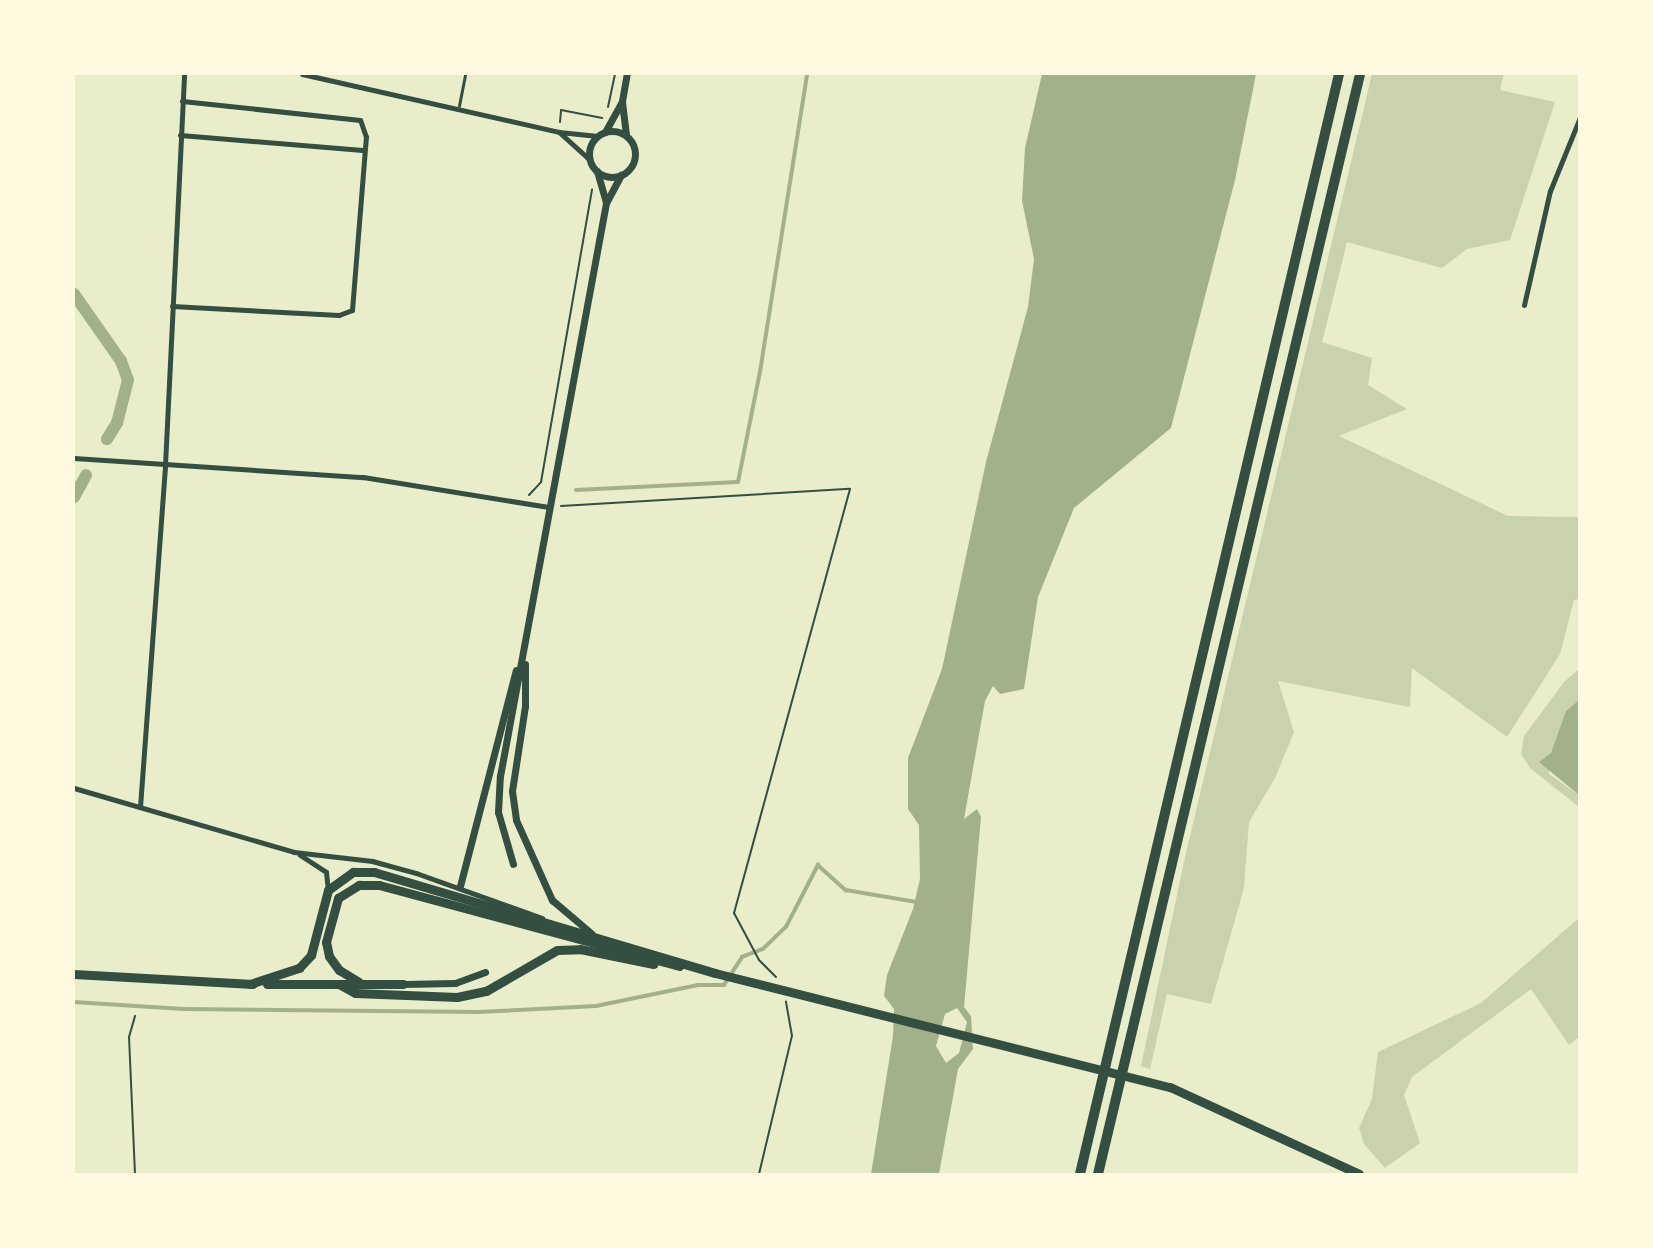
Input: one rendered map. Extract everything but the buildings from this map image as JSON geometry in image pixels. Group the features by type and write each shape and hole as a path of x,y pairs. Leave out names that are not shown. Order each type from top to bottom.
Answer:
{"highway":[{"path":"1080,1174 1339,74"},
{"path":"1098,1174 1360,74"}],"main road":[{"path":"250,984 286,975 311,955 328,890 354,872 374,872 592,934 715,973"},
{"path":"359,982 339,970 329,956 326,942 338,898 359,885 379,885 679,966"},
{"path":"339,984 355,993 457,997 485,991 557,950 569,949 679,966 1170,1087 1359,1174"},
{"path":"74,974 250,984 403,984"}],"street":[{"path":"140,807 165,465 184,74"},
{"path":"302,74 383,94 459,106 559,132 626,135"},
{"path":"513,864 498,812 500,776 606,203 621,175 635,160 634,146 626,135 622,101 627,74"},
{"path":"172,306 339,315 352,310 362,150 366,137 360,120 182,100"},
{"path":"590,159 591,147 622,101"},
{"path":"1524,305 1550,191 1580,117"},
{"path":"559,132 590,159 597,171 606,203"},
{"path":"180,135 362,150"},
{"path":"597,171 608,176 621,175"},
{"path":"74,458 363,477 549,507"},
{"path":"460,886 504,703 525,646"},
{"path":"525,646 524,706 512,791 516,820 552,900 592,934"},
{"path":"74,788 294,852 372,861 460,886 551,922"},
{"path":"294,852 326,872 328,890"},
{"path":"403,984 455,983 485,972"}],"lane":[{"path":"459,106 465,74"}],"path":[{"path":"559,132 561,110 605,119 615,74"},
{"path":"518,494 535,493 541,482 592,187"},
{"path":"549,507 850,489 734,913 759,959 776,975 776,981"},
{"path":"759,1174 792,1036 788,1004 780,999"},
{"path":"135,1016 129,1037 135,1174"}],"shaded area":[{"path":"1042,74 1256,74 1235,180 1171,428 1074,508 1038,597 1024,689 1000,694 993,686 985,701 964,819 977,809 981,817 964,1007 971,1016 973,1049 958,1069 939,1174 871,1174 893,1036 894,1009 884,996 887,975 913,909 920,879 919,825 908,809 908,758 942,669 986,462 1028,307 1034,259 1022,201 1025,148","holes":["957,1008 967,1022 959,1053 946,1063 936,1046 945,1014"]},
{"path":"1372,74 1504,74 1500,90 1555,102 1510,240 1467,249 1442,268 1347,242 1322,342 1372,358 1368,385 1407,409 1339,436 1508,516 1579,517 1579,599 1574,600 1560,654 1507,737 1412,668 1410,707 1278,681 1294,732 1275,778 1249,822 1244,888 1211,1004 1167,994 1150,1069 1141,1066 1185,857"},
{"path":"1579,669 1579,700 1566,711 1551,754 1549,774 1579,795 1579,807 1530,768 1521,754 1524,736 1564,682"},
{"path":"1579,700 1579,795 1539,762 1551,753 1566,711"},
{"path":"1579,918 1579,1037 1569,1045 1531,989 1412,1077 1404,1095 1420,1143 1385,1168 1364,1144 1359,1128 1372,1099 1378,1052 1481,1003"}],"waterway":[{"path":"576,490 738,482 760,372 807,74"},
{"path":"74,294 121,361 128,380 117,423 107,439"},
{"path":"74,497 86,475"},
{"path":"74,1002 183,1009 479,1012 596,1006 698,985 724,985 742,957 763,949 786,927 818,865 846,890 916,902"}]}
